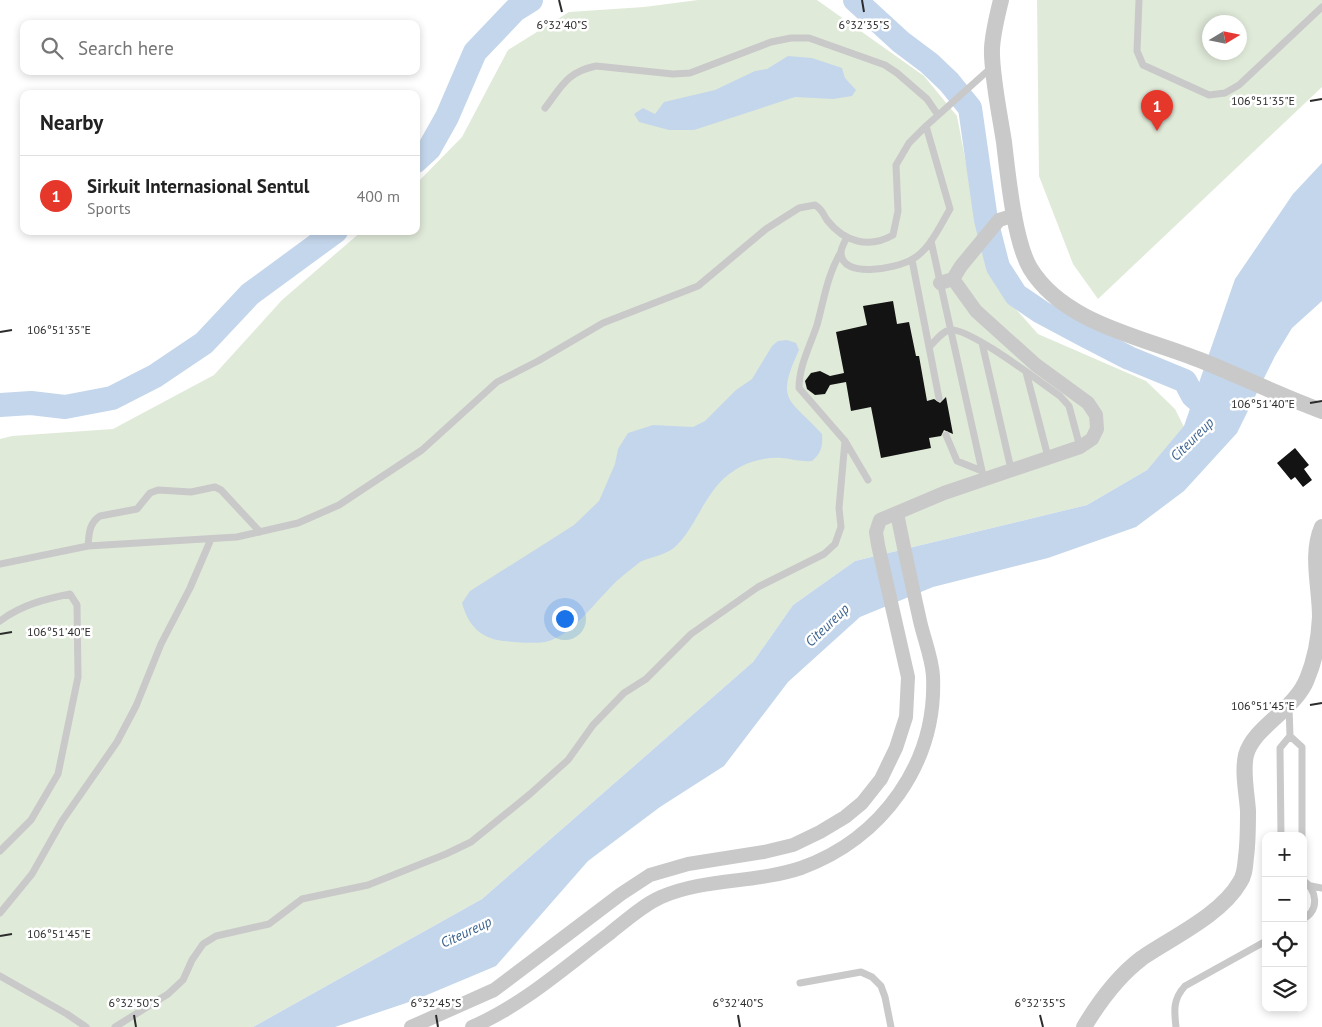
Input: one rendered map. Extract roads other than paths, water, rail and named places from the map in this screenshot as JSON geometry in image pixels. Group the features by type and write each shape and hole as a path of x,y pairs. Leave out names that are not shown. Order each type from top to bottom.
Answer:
{"street":[{"path":"1001,0 992,50 1015,215 1029,267 1057,297 1080,313 1320,408"},
{"path":"411,1027 494,990 650,875 688,864 764,852 793,845 820,832 845,816 862,802 881,779 896,748 906,717 908,677 878,545 876,532 880,520 983,476 1080,447 1092,439 1097,429 1096,414 1088,403 1036,365 976,311 947,281 999,220 1015,215"},
{"path":"472,1027 507,1011 660,897 694,888 769,876 801,867 831,854 879,820 902,792 919,756 930,721 932,675 897,513"},
{"path":"1084,1027 1105,996 1127,971 1217,908 1241,881 1245,871 1248,841 1246,756 1255,738 1289,707 1307,681 1316,646 1320,616 1317,543 1322,527"},
{"path":"904,657 927,650"}],"lane":[{"path":"1139,0 1136,51 1143,65 1209,95 1225,93 1239,85 1322,7"},
{"path":"544,108 573,73 583,69 596,66 673,74 690,73 771,42 791,38 809,38 885,65 927,99 938,114"},
{"path":"0,564 88,546 211,539 260,532 298,523 350,500 422,450 497,382 538,361 603,323 698,286 766,230 799,208 815,205 846,237 868,244 882,242 893,235 898,211 896,165 909,143 938,114 994,65"},
{"path":"841,252 845,263 851,267 879,270 912,260 931,241 950,209 926,126"},
{"path":"846,237 841,252 832,268 799,377 799,388 845,441 868,480"},
{"path":"931,241 947,281 951,330 983,476"},
{"path":"912,260 939,398"},
{"path":"930,348 945,331 960,331 1026,372 1060,396 1069,406 1080,447"},
{"path":"982,343 1011,469"},
{"path":"1026,372 1048,457"},
{"path":"946,435 957,461 983,476"},
{"path":"115,1027 168,994 184,980 192,960 203,944 216,936 269,924 302,899 368,885 472,842 568,760 592,725 624,693 646,679 663,664 691,634 758,587 824,554 835,544 841,527 839,508 845,441"},
{"path":"88,546 90,527 95,519 100,516 137,509 150,493 165,489 190,492 215,487 221,490 260,532"},
{"path":"0,912 32,874 62,821 117,742 136,706 161,644 211,539"},
{"path":"0,621 23,606 70,594 77,605 78,677 58,774 31,820 0,851"},
{"path":"1282,832 1280,748 1290,736 1289,707"},
{"path":"1290,736 1302,747 1302,832"},
{"path":"1307,883 1311,886 1322,888"},
{"path":"1307,915 1314,909 1316,898 1311,886"},
{"path":"1176,1027 1174,1006 1177,995 1185,986 1262,943"},
{"path":"800,983 861,972 872,977 881,986 891,1027"},
{"path":"0,976 86,1027"}],"water":[{"path":"788,56 812,58 842,68 845,78 856,90 852,96 833,99 795,97 694,130 669,130 639,122 634,114 643,108 655,114 664,102 715,90 755,71 767,69"},
{"name":"Citeureup","path":"1322,163 1322,301 1292,328 1275,356 1237,433 1184,491 1136,527 1048,558 933,587 860,617 788,682 724,766 660,807 588,861 496,966 415,1000 335,1027 253,1027 482,899 753,662 793,605 855,561 1087,505 1147,470 1184,426 1235,279 1293,194"},
{"path":"787,340 796,343 799,350 788,380 787,390 789,398 822,434 821,449 812,461 770,458 751,462 735,470 716,486 690,528 675,547 640,562 616,582 577,623 556,638 540,643 503,641 488,637 476,629 468,618 462,603 470,591 574,525 599,501 615,464 618,449 628,433 653,425 693,427 705,421 736,390 752,379 772,346 778,341"}],"waterway":[{"path":"420,157 429,149 447,117 475,52 515,10 531,0"},
{"name":"Citeureup","path":"855,0 901,42 929,63 949,82 970,108 986,220 998,267 1016,295 1041,312 1129,358 1185,381 1193,396 1216,416"},
{"path":"0,405 31,403 65,407 112,398 155,376 204,343 250,294 331,235"}],"place":[{"name":"Sirkuit Internasional Sentul","path":"1157,131"}]}
